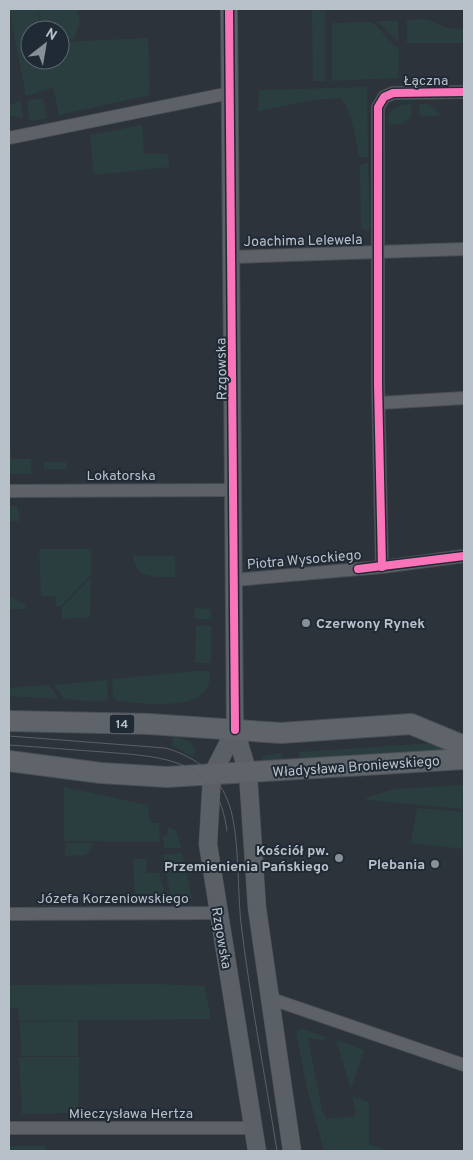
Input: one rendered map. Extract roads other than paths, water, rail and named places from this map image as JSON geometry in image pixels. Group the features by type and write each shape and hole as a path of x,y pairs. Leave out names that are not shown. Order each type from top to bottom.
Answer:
{"main road":[{"name":"14","path":"9,721 140,724 235,730"},
{"name":"Władysława Broniewskiego","path":"235,730 289,732 411,724 464,746"},
{"name":"Rzgowska","path":"235,730 248,774 257,908 292,1151"},
{"name":"Rzgowska","path":"235,730 212,775 208,844 257,1151"},
{"name":"Władysława Broniewskiego","path":"9,761 101,773 159,777 248,774 464,759"}],"street":[{"name":"Rzgowska","path":"229,9 235,730"},
{"name":"Łączna","path":"379,253 378,107 388,94 464,92"},
{"path":"9,138 230,93"},
{"name":"Joachima Lelewela","path":"232,257 464,249"},
{"path":"379,253 382,568"},
{"path":"379,403 464,398"},
{"name":"Lokatorska","path":"9,491 234,490"},
{"name":"Piotra Wysockiego","path":"235,580 382,568 464,556"},
{"name":"Józefa Korzeniowskiego","path":"9,914 218,913"},
{"path":"269,998 464,1065"},
{"name":"Mieczysława Hertza","path":"9,1128 253,1128"}],"tram line":[{"path":"9,736 165,748 194,760 210,773 222,789 231,811 234,826 241,923 277,1151"},
{"path":"9,745 147,756 185,766 200,775 212,789 222,807 227,831"}],"place":[{"name":"Czerwony Rynek","path":"306,623"},
{"name":"Kościół pw. Przemienienia Pańskiego","path":"339,858"},
{"name":"Plebania","path":"435,864"}]}
